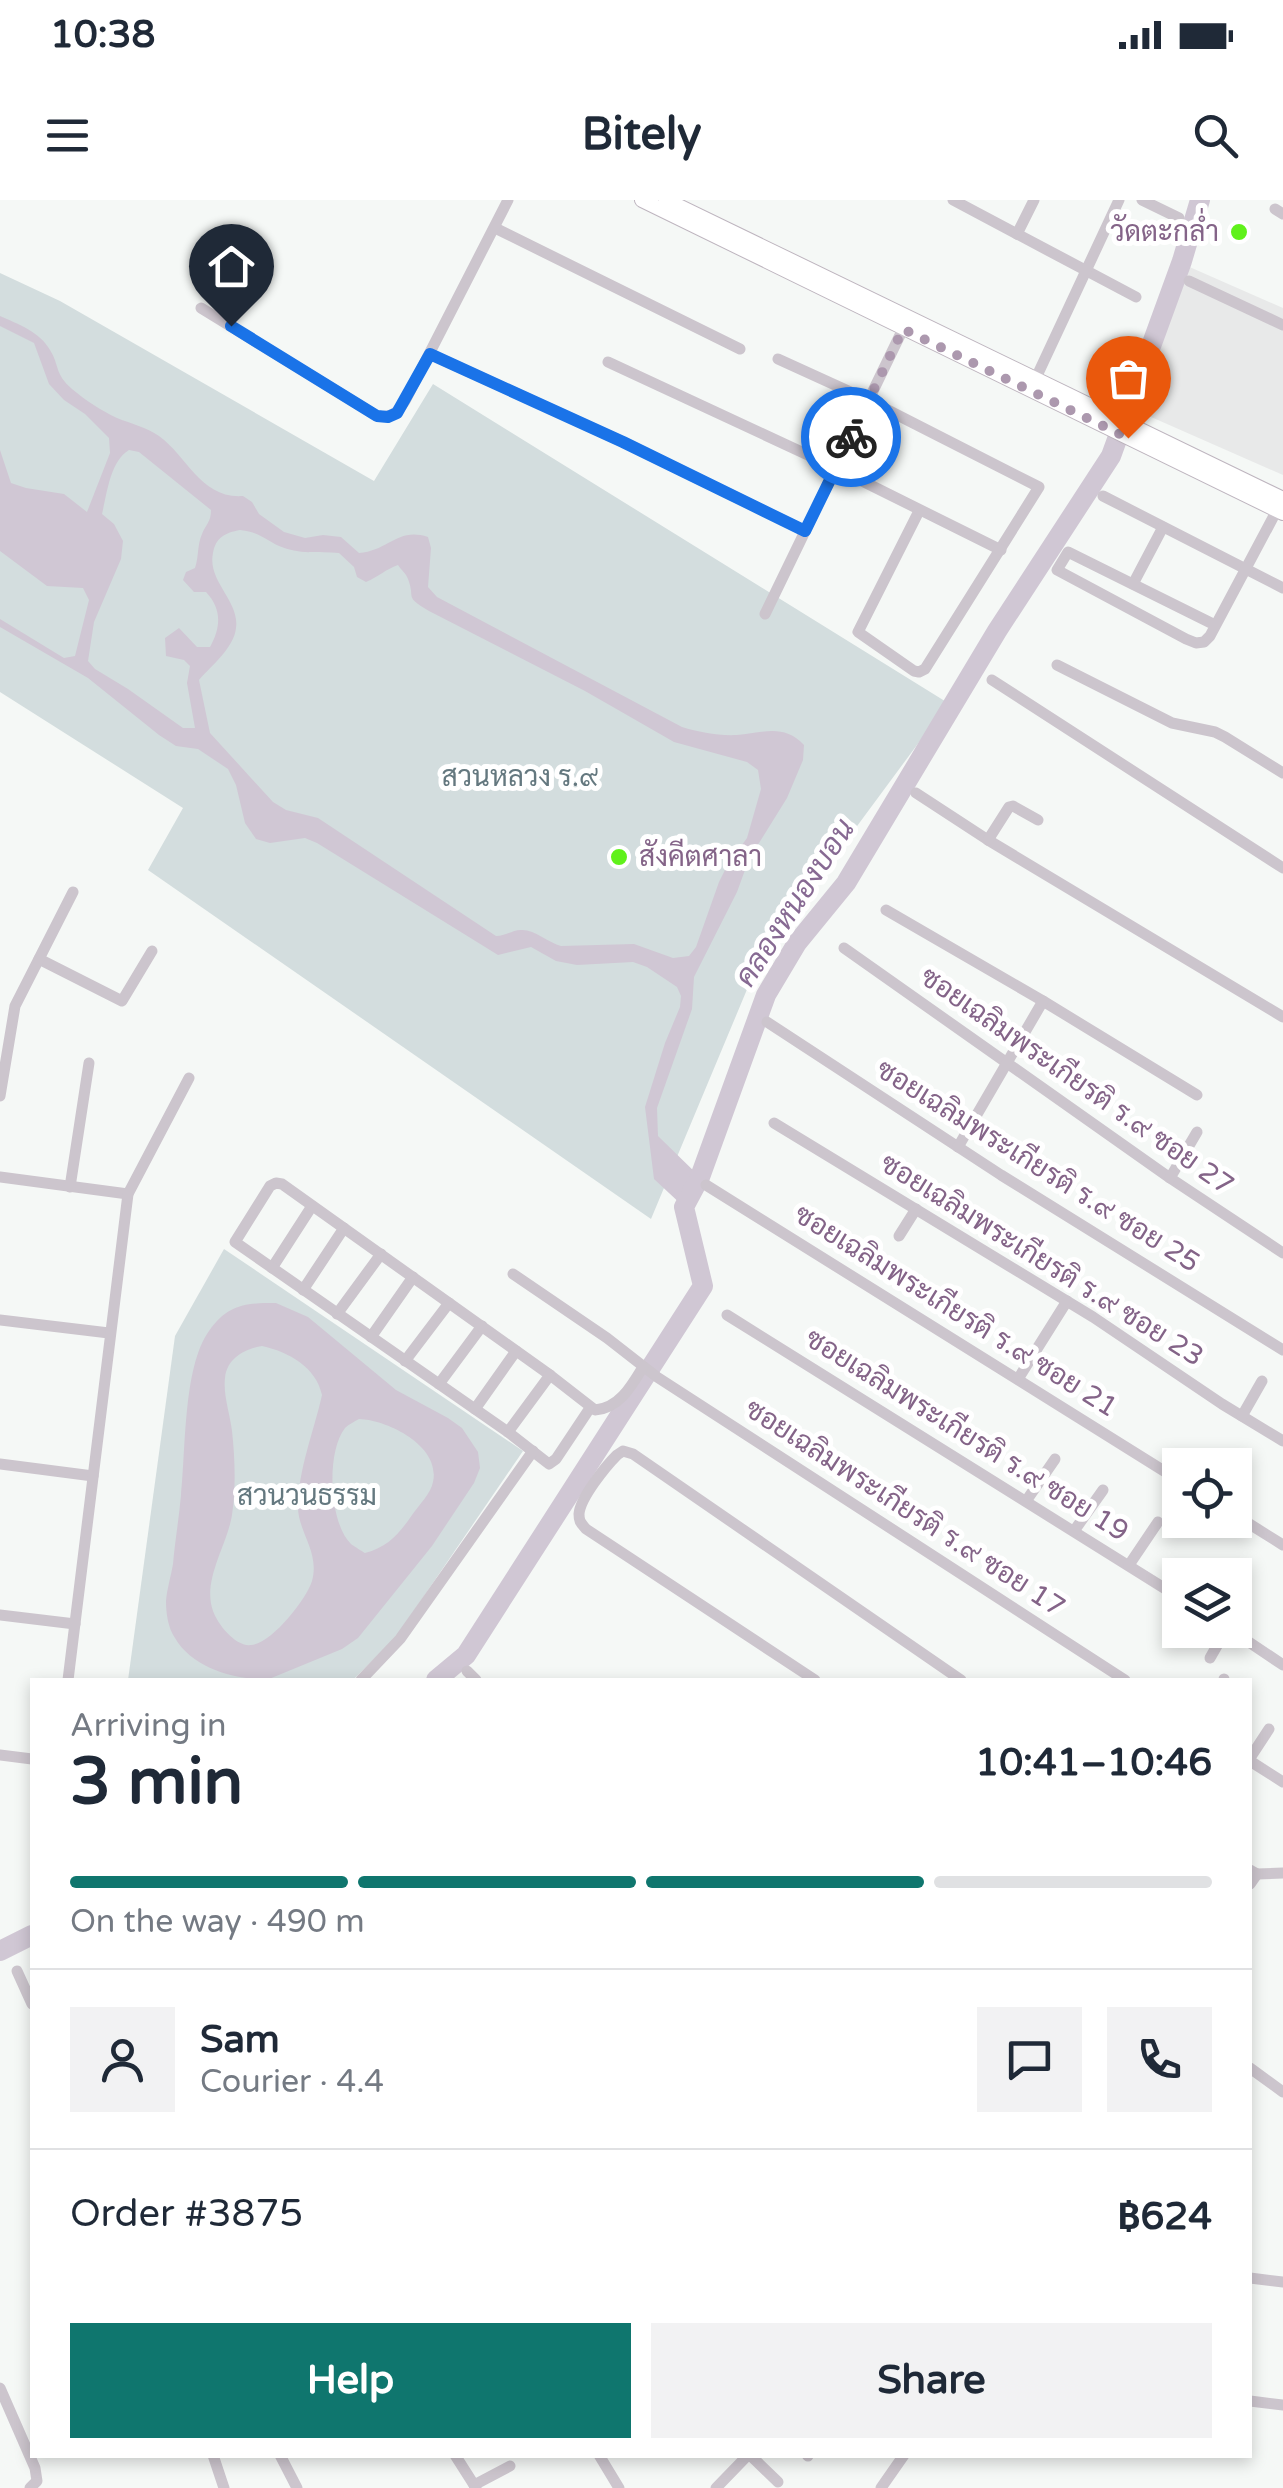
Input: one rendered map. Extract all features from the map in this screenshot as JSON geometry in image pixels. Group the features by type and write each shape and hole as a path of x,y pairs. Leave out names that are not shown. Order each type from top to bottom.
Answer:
{"main road":[{"path":"642,200 1107,428 1129,432"},
{"path":"666,200 1101,412 1129,432 1282,503"}],"street":[{"path":"201,308 377,416 388,417 397,413 430,354 508,200"},
{"path":"953,200 1136,297"},
{"path":"1017,234 1034,200"},
{"path":"1035,380 1119,200"},
{"path":"1142,200 1179,218"},
{"path":"495,228 740,349"},
{"path":"1189,281 1283,325"},
{"path":"765,614 903,329"},
{"path":"430,354 805,531"},
{"path":"778,359 1036,484 1039,490 920,672 858,632 919,510"},
{"path":"608,362 1001,550"},
{"path":"1102,496 1283,588"},
{"path":"1215,625 1068,552 1057,570 1186,639 1204,642 1215,625 1282,503"},
{"path":"1133,584 1163,527"},
{"path":"1057,665 1172,723 1226,737 1283,773"},
{"path":"992,680 1283,868"},
{"path":"916,793 1283,1017"},
{"path":"988,840 1010,806 1038,820"},
{"path":"0,1096 15,1006 73,892"},
{"path":"886,910 1197,1095"},
{"name":"ซอยเฉลิมพระเกียรติ ร.๙ ซอย 27","path":"844,948 1283,1253"},
{"path":"39,959 122,1001 152,950"},
{"path":"958,1147 1043,1001"},
{"name":"ซอยเฉลิมพระเกียรติ ร.๙ ซอย 25","path":"767,1022 958,1147 1283,1350"},
{"path":"70,1188 89,1064"},
{"path":"68,1678 128,1194 189,1078"},
{"name":"ซอยเฉลิมพระเกียรติ ร.๙ ซอย 23","path":"774,1123 1067,1300 1283,1441"},
{"path":"1170,1178 1197,1132"},
{"path":"0,1178 128,1194"},
{"path":"590,1408 550,1464 235,1242 270,1186 282,1184 550,1374 590,1408 603,1409 622,1398 644,1368"},
{"name":"ซอยเฉลิมพระเกียรติ ร.๙ ซอย 21","path":"706,1185 1162,1470"},
{"path":"272,1268 312,1206"},
{"path":"898,1236 916,1209"},
{"path":"303,1290 344,1228"},
{"path":"337,1314 381,1254"},
{"name":"ซอยเฉลิมพระเกียรติ ร.๙ ซอย 17","path":"513,1274 657,1377 1123,1678"},
{"path":"372,1337 413,1277"},
{"path":"1018,1379 1067,1300"},
{"path":"406,1361 450,1303"},
{"name":"ซอยเฉลิมพระเกียรติ ร.๙ ซอย 19","path":"727,1315 1162,1586"},
{"path":"0,1320 109,1334"},
{"path":"439,1384 482,1326"},
{"path":"475,1409 516,1350"},
{"path":"508,1432 550,1374"},
{"path":"1242,1416 1262,1381"},
{"path":"363,1678 400,1640 533,1452"},
{"path":"811,1678 586,1529 579,1516 585,1499 617,1454 633,1454 958,1678"},
{"path":"1026,1501 1055,1459"},
{"path":"0,1464 93,1476"},
{"path":"1074,1531 1103,1490"},
{"path":"1129,1564 1158,1522"},
{"path":"1252,1526 1283,1545"},
{"path":"0,1615 75,1624"},
{"path":"1252,1645 1283,1665"},
{"path":"1210,1658 1216,1648"},
{"path":"1252,1756 1269,1729"},
{"path":"0,1756 30,1759"},
{"path":"1252,1760 1283,1782"},
{"path":"1252,1876 1283,1874"},
{"path":"17,1972 30,2000"},
{"path":"1252,2069 1283,2092"},
{"path":"1252,2278 1283,2282"},
{"path":"0,2388 30,2457"},
{"path":"1252,2401 1283,2405"},
{"path":"30,2488 37,2481 31,2458"},
{"path":"214,2458 224,2488"},
{"path":"282,2458 297,2488"},
{"path":"457,2458 475,2487 510,2466"},
{"path":"600,2458 619,2488"},
{"path":"716,2488 746,2458"},
{"path":"752,2458 778,2482"},
{"path":"881,2488 902,2458"}],"shaded area":[{"path":"1185,265 1283,308 1283,475 1142,413"},
{"path":"0,316 35,333 50,350 62,378 77,393 111,415 159,436 206,484 216,491 243,496 284,532 305,538 341,537 359,553 408,535 428,537 428,587 437,597 682,727 723,735 781,732 804,745 803,760 787,798 749,859 737,892 694,977 692,1009 657,1108 658,1136 700,1177 684,1207 654,1179 645,1107 680,1007 677,987 633,962 577,965 556,961 531,947 498,955 317,843 305,838 270,843 256,839 245,823 228,769 198,749 176,746 88,678 0,627 0,619 64,658 75,656 89,600 83,588 47,586 0,551 0,450 11,483 64,494 87,512 110,453 109,438 49,384 34,343 0,326","holes":["129,450 139,452 211,510 200,538 195,568 186,572 183,580 194,592 206,592 211,598 218,618 216,632 210,647 197,647 179,628 165,638 166,656 184,660 190,666 187,683 195,728 183,728 88,661 94,622 121,559 123,541 114,524 102,514 113,470","240,530 294,551 339,553 354,567 357,577 366,582 398,565 407,577 413,599 429,611 585,691 674,742 747,762 758,770 761,789 747,838 719,882 696,947 689,956 673,958 634,944 561,946 526,930 496,936 318,818 286,810 273,802 210,733 199,680 227,650 236,628 233,609 212,563 219,539"]},
{"path":"276,1303 308,1317 396,1390 462,1428 478,1452 480,1468 432,1546 358,1638 342,1649 271,1678 230,1675 192,1657 173,1634 166,1601 194,1365 216,1322 231,1310","holes":["262,1346 282,1352 314,1376 322,1395 303,1465 298,1507 314,1571 303,1599 287,1620 259,1643 245,1645 228,1634 210,1599 234,1494 233,1441 225,1378 229,1365 249,1349","359,1419 397,1430 421,1447 429,1457 433,1482 402,1528 387,1543 365,1553 351,1544 338,1520 333,1470 345,1428"]}],"green space":[{"name":"สวนหลวง ร.๙","path":"0,273 60,301 374,481 433,384 948,703 761,956 651,1219 148,870 183,808 0,692"},
{"name":"สวนวนธรรม","path":"224,1249 523,1451 396,1637 355,1678 128,1678 175,1336"}],"waterway":[{"name":"คลองหนองบอน","path":"438,1678 466,1655 703,1286 684,1207 700,1177 766,995 797,943 846,883 997,631 1111,456 1182,261 1200,200"},
{"name":"คลองหนองบอน","path":"0,1951 30,1936"}],"way so far":[{"path":"851,437 903,329 1128,438"}],"place":[{"name":"วัดตะกล่ำ","path":"1239,232"},
{"name":"สังคีตศาลา","path":"619,857"}],"route":[{"path":"231,326 377,416 397,413 430,354 805,531 851,437"}]}
